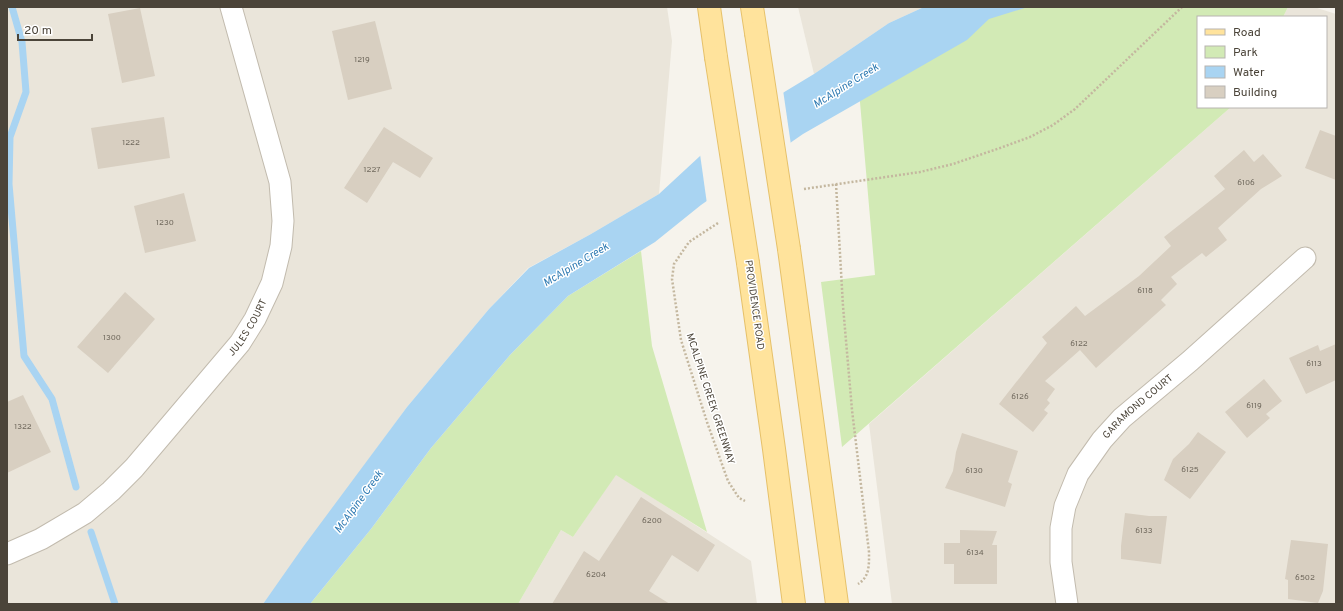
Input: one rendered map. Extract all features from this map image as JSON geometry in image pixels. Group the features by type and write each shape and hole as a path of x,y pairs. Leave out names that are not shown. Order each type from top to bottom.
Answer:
{"main road":[{"name":"PROVIDENCE ROAD","path":"709,7 748,263 794,604"},
{"path":"752,7 789,249 837,604"}],"street":[{"name":"JULES COURT","path":"7,554 41,540 84,513 111,492 134,468 240,343 255,319 272,283 281,246 283,221 280,182 231,7"},
{"name":"GARAMOND COURT","path":"1067,604 1062,562 1061,528 1065,506 1078,474 1102,440 1122,418 1190,361 1305,258"}],"path":[{"path":"800,190 920,172 952,164 1030,137 1053,125 1076,109 1182,7"},
{"path":"836,184 843,306 852,410 869,564 867,574 863,581 854,586"},
{"name":"MCALPINE CREEK GREENWAY","path":"722,220 689,242 674,264 672,279 681,340 707,422 728,481 739,498 745,501"}],"shaded area":[{"path":"7,7 667,7 672,41 659,194 591,234 528,268 489,309 407,407 263,604 7,604"},
{"path":"798,7 924,7 889,23 814,74"},
{"path":"1288,7 1314,7 1336,14 1336,604 892,604 869,424 1230,108 1327,108 1327,16 1284,16"},
{"path":"616,474 751,561 757,604 518,604 561,530 573,537"}],"green space":[{"path":"973,7 1288,7 1284,16 1197,16 1197,108 1230,108 842,447 821,282 875,275 858,79"},
{"path":"641,251 652,346 707,532 616,475 573,537 561,530 518,604 310,604 371,529 431,448 510,355 568,296"}],"water":[{"name":"McAlpine Creek","path":"924,7 1028,7 989,19 967,40 803,134 701,205 655,242 568,296 510,355 431,448 371,529 310,604 263,604 303,547 407,407 489,309 529,268 659,194 740,119 814,74 889,23"}],"pier":[{"path":"783,90 791,145 707,204 700,154 739,118"}],"building":[{"path":"140,8 155,76 122,83 108,14"},
{"path":"375,21 392,89 348,100 332,31"},
{"path":"164,117 170,158 98,169 91,128"},
{"path":"384,127 433,158 420,178 393,162 367,203 344,188"},
{"path":"1320,130 1336,136 1336,180 1305,168"},
{"path":"1244,150 1254,162 1263,154 1282,176 1261,189 1218,228 1227,240 1206,257 1202,253 1171,277 1177,284 1161,300 1166,305 1096,368 1080,350 1045,381 1055,389 1047,400 1050,403 1044,410 1048,413 1033,432 999,404 1047,343 1042,337 1076,306 1085,316 1139,276 1171,246 1164,237 1225,189 1214,176"},
{"path":"184,193 196,241 145,253 134,206"},
{"path":"125,292 155,319 108,373 77,347"},
{"path":"1336,344 1336,380 1306,394 1289,358 1318,345 1320,351"},
{"path":"1264,379 1282,401 1266,414 1270,418 1247,438 1225,412"},
{"path":"23,395 51,452 7,473 7,402"},
{"path":"1198,432 1226,452 1190,499 1164,480 1173,459 1189,444"},
{"path":"962,433 1018,451 1008,482 1012,484 1005,507 945,488 953,471 956,452"},
{"path":"641,497 715,545 698,572 672,555 649,591 670,604 552,604 584,551 599,561"},
{"path":"1125,513 1149,516 1167,516 1161,564 1121,559"},
{"path":"960,530 997,531 992,545 997,545 997,584 954,584 954,564 944,564 944,543 960,543"},
{"path":"1291,540 1328,544 1323,591 1318,603 1288,599 1288,580 1285,579"}],"waterway":[{"path":"12,7 22,42 26,92 10,137 9,184 24,356 52,399 76,487"},
{"path":"91,532 115,604"}]}
